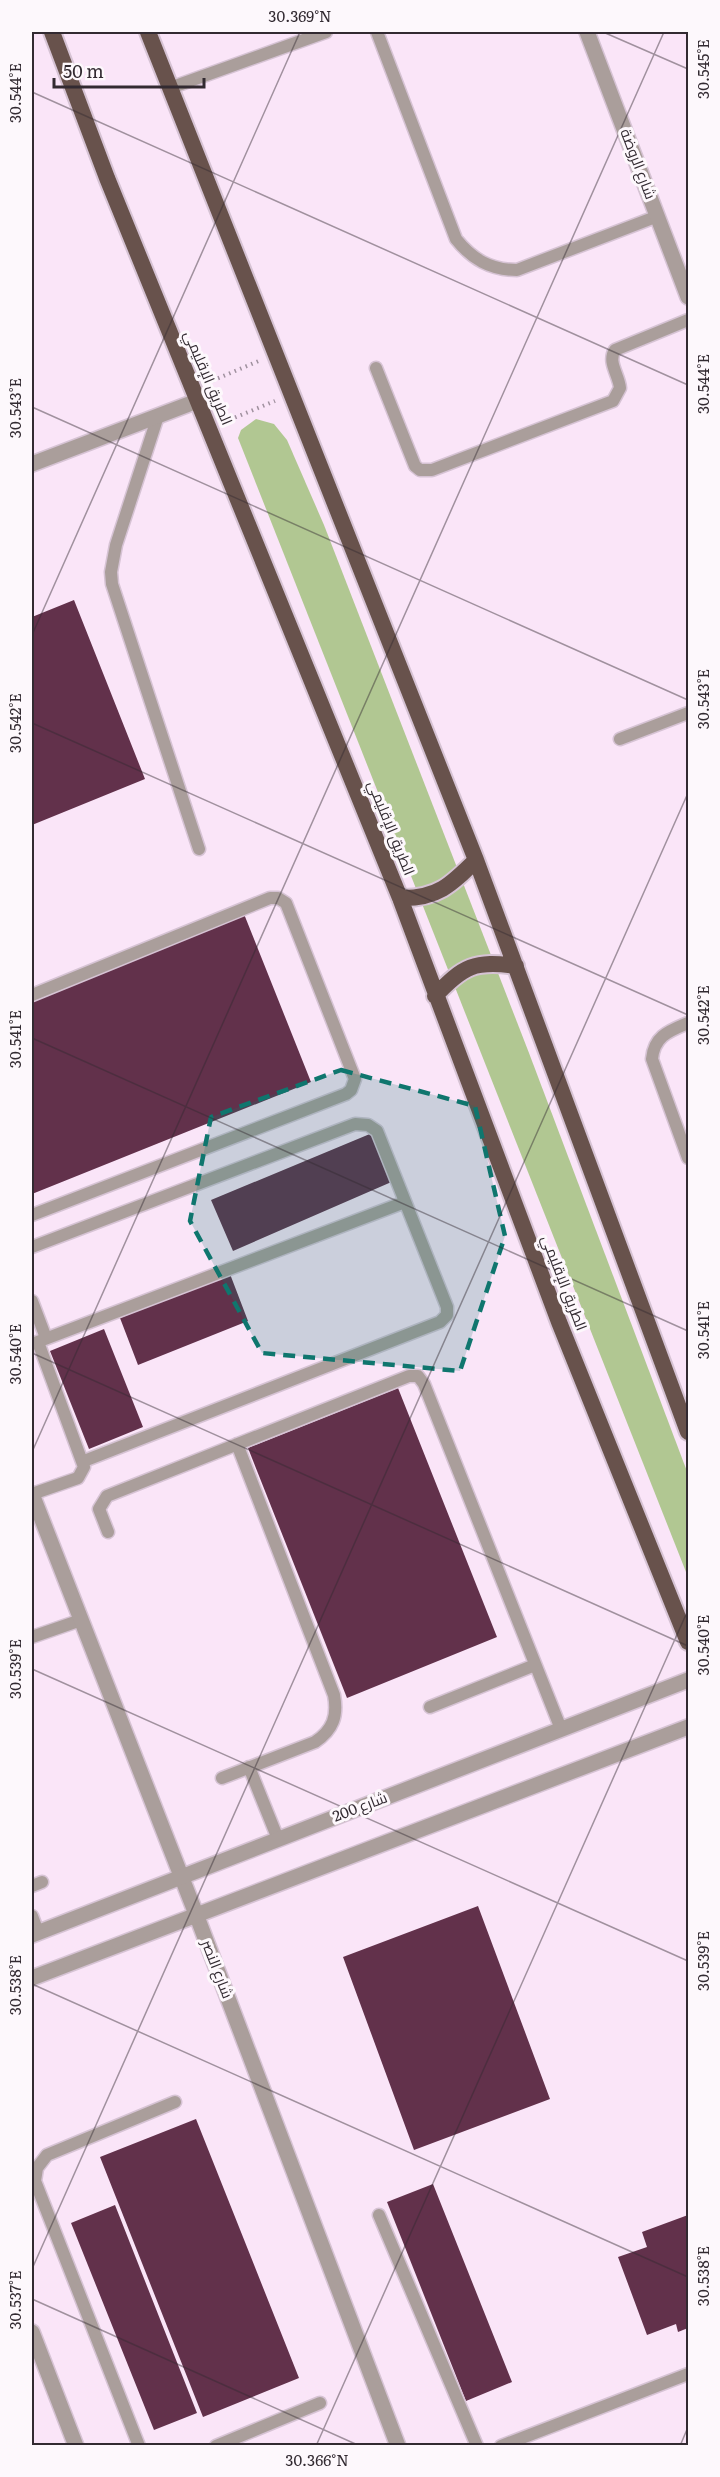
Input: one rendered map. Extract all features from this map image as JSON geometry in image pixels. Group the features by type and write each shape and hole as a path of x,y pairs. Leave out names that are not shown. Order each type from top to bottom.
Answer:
{"highway":[{"name":"الطريق الإقليمي","path":"52,32 107,178 400,898 559,1322 688,1641"},
{"path":"148,32 476,860 688,1432"},
{"path":"400,898 419,898 441,891 458,879 476,860"},
{"path":"435,996 449,980 468,967 489,963 516,966"}],"street":[{"name":"شارع الروضة","path":"587,32 688,297"},
{"path":"32,464 158,416 195,395"},
{"name":"شارع النصر","path":"32,1494 196,1914 398,2445"},
{"name":"شارع 200","path":"35,1934 688,1680"},
{"path":"32,1978 688,1727"},
{"path":"32,2332 76,2445"}],"lane":[{"path":"170,88 326,32"},
{"path":"377,32 456,239 475,259 495,268 517,270 658,216"},
{"path":"376,368 415,466 420,470 432,470 614,401 620,388 612,362 615,350 688,320"},
{"path":"158,416 116,545 111,572 112,584 199,849"},
{"path":"620,739 688,713"},
{"path":"32,995 270,898 278,898 286,903 355,1079 351,1090 346,1094 32,1215"},
{"path":"688,1023 660,1036 653,1050 652,1059 688,1158"},
{"path":"32,1247 355,1124 368,1125 376,1131 447,1307 445,1319 84,1461"},
{"path":"39,1341 405,1202"},
{"path":"32,1301 39,1341 84,1461 82,1473 78,1478 32,1494"},
{"path":"108,1532 99,1509 107,1496 409,1376 418,1376 422,1379 561,1729"},
{"path":"222,1778 315,1742 327,1734 334,1722 337,1708 237,1444"},
{"path":"32,1638 81,1620"},
{"path":"430,1707 535,1665"},
{"path":"249,1767 278,1839"},
{"path":"32,1916 35,1934"},
{"path":"139,2445 34,2181 37,2168 47,2155 175,2102"},
{"path":"379,2215 477,2445"},
{"path":"501,2445 688,2374"},
{"path":"216,2445 320,2403"}],"path":[{"path":"195,395 274,354"},
{"path":"209,429 290,394"}],"highlighted area":[{"path":"341,1070 475,1106 505,1236 460,1371 262,1353 190,1221 211,1117"}],"green space":[{"path":"256,419 274,424 287,440 324,525 529,1053 688,1474 688,1577 238,438 241,430"}],"building":[{"path":"74,600 145,779 32,825 32,617"},
{"path":"244,914 311,1082 32,1194 32,1000"},
{"path":"377,1131 396,1180 233,1251 211,1200"},
{"path":"230,1274 248,1321 138,1365 120,1318"},
{"path":"104,1329 143,1427 89,1449 50,1351"},
{"path":"398,1388 497,1637 347,1698 248,1448"},
{"path":"478,1906 550,2099 414,2150 343,1957"},
{"path":"196,2119 299,2378 203,2417 100,2157"},
{"path":"433,2184 512,2382 466,2401 387,2202"},
{"path":"115,2205 197,2413 154,2430 71,2223"},
{"path":"688,2215 688,2328 678,2332 676,2324 647,2335 618,2257 647,2247 642,2232"}]}
